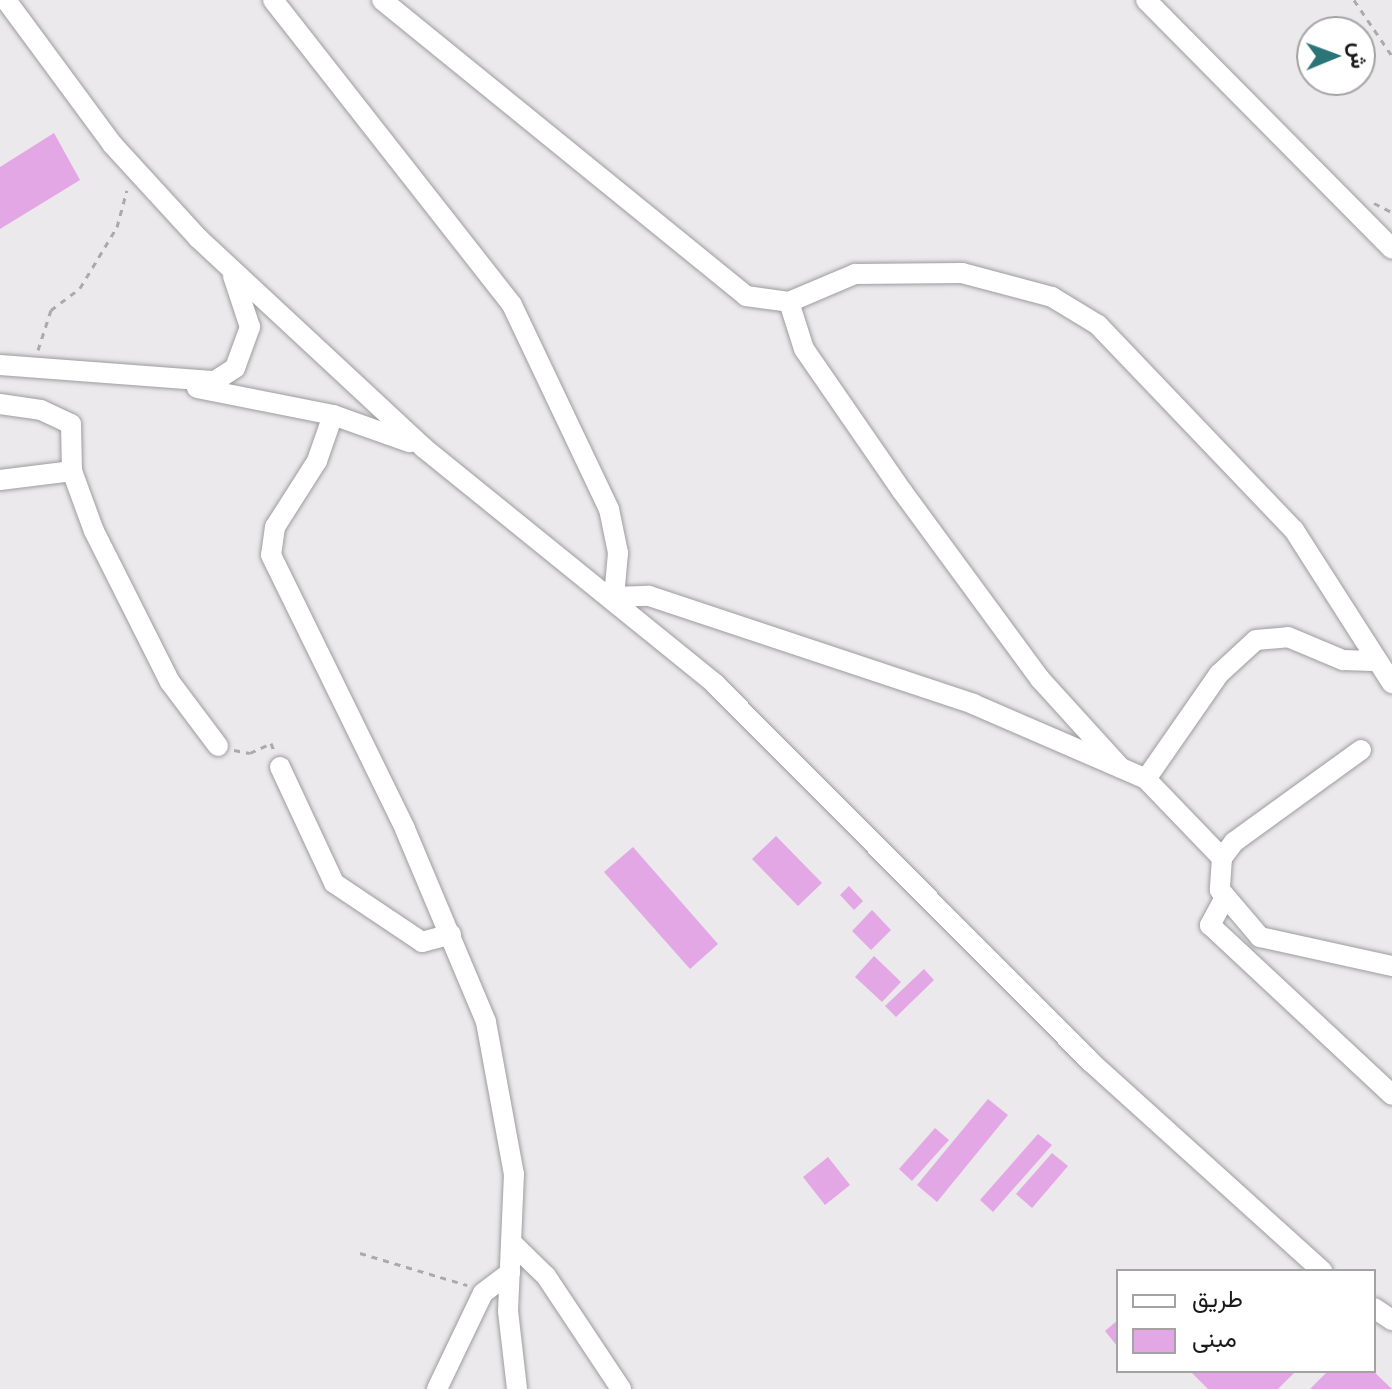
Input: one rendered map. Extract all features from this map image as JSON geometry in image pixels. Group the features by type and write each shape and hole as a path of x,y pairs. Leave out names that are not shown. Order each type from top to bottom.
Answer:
{"street":[{"path":"6,0 133,169 230,269 424,448 614,597 812,778 1091,1062 1320,1269"},
{"path":"273,0 512,305 609,509 618,553 614,597"},
{"path":"382,0 729,284 760,300 789,302 855,274 962,273 1052,297 1098,325 1294,530 1372,661 1392,683"},
{"path":"1146,0 1392,249"},
{"path":"175,384 215,381 245,350 247,308 230,269"},
{"path":"789,302 804,349 910,503 1040,679 1124,771"},
{"path":"0,365 28,364 175,384 333,415 424,448"},
{"path":"0,404 41,410 71,424 72,471 170,682 218,746"},
{"path":"333,415 317,461 275,527 274,570 451,934 498,1067 514,1174 514,1245 510,1273 517,1389"},
{"path":"0,480 72,471"},
{"path":"614,597 649,596 933,689 1146,779 1222,858 1224,899 1210,925 1392,1095"},
{"path":"1146,779 1219,674 1256,640 1288,637 1343,660 1372,661"},
{"path":"1222,858 1248,830 1361,750"},
{"path":"280,767 334,883 422,942 451,934"},
{"path":"1224,899 1260,937 1392,966"},
{"path":"514,1245 546,1276 621,1389"},
{"path":"437,1389 483,1293 510,1273"}],"path":[{"path":"1354,0 1392,56"},
{"path":"28,364 51,310 80,288 117,227 133,169"},
{"path":"218,746 250,753 271,743 280,767"},
{"path":"360,1253 416,1264 483,1293"}],"building":[{"path":"54,133 80,180 0,229 0,167"},
{"path":"776,836 822,883 798,906 752,859"},
{"path":"633,847 718,944 690,969 604,872"},
{"path":"849,886 863,901 854,910 840,895"},
{"path":"872,910 891,930 871,950 852,931"},
{"path":"874,956 901,982 882,1002 855,977"},
{"path":"924,969 934,980 896,1017 885,1006"},
{"path":"988,1099 1008,1115 937,1202 917,1185"},
{"path":"935,1128 949,1140 912,1181 899,1169"},
{"path":"1038,1134 1052,1145 993,1212 980,1200"},
{"path":"1052,1153 1068,1166 1032,1208 1016,1194"},
{"path":"828,1157 850,1185 825,1205 803,1177"},
{"path":"1116,1322 1116,1345 1105,1331"},
{"path":"1192,1373 1294,1373 1278,1389 1208,1389"},
{"path":"1326,1373 1375,1373 1392,1389 1310,1389"}]}
